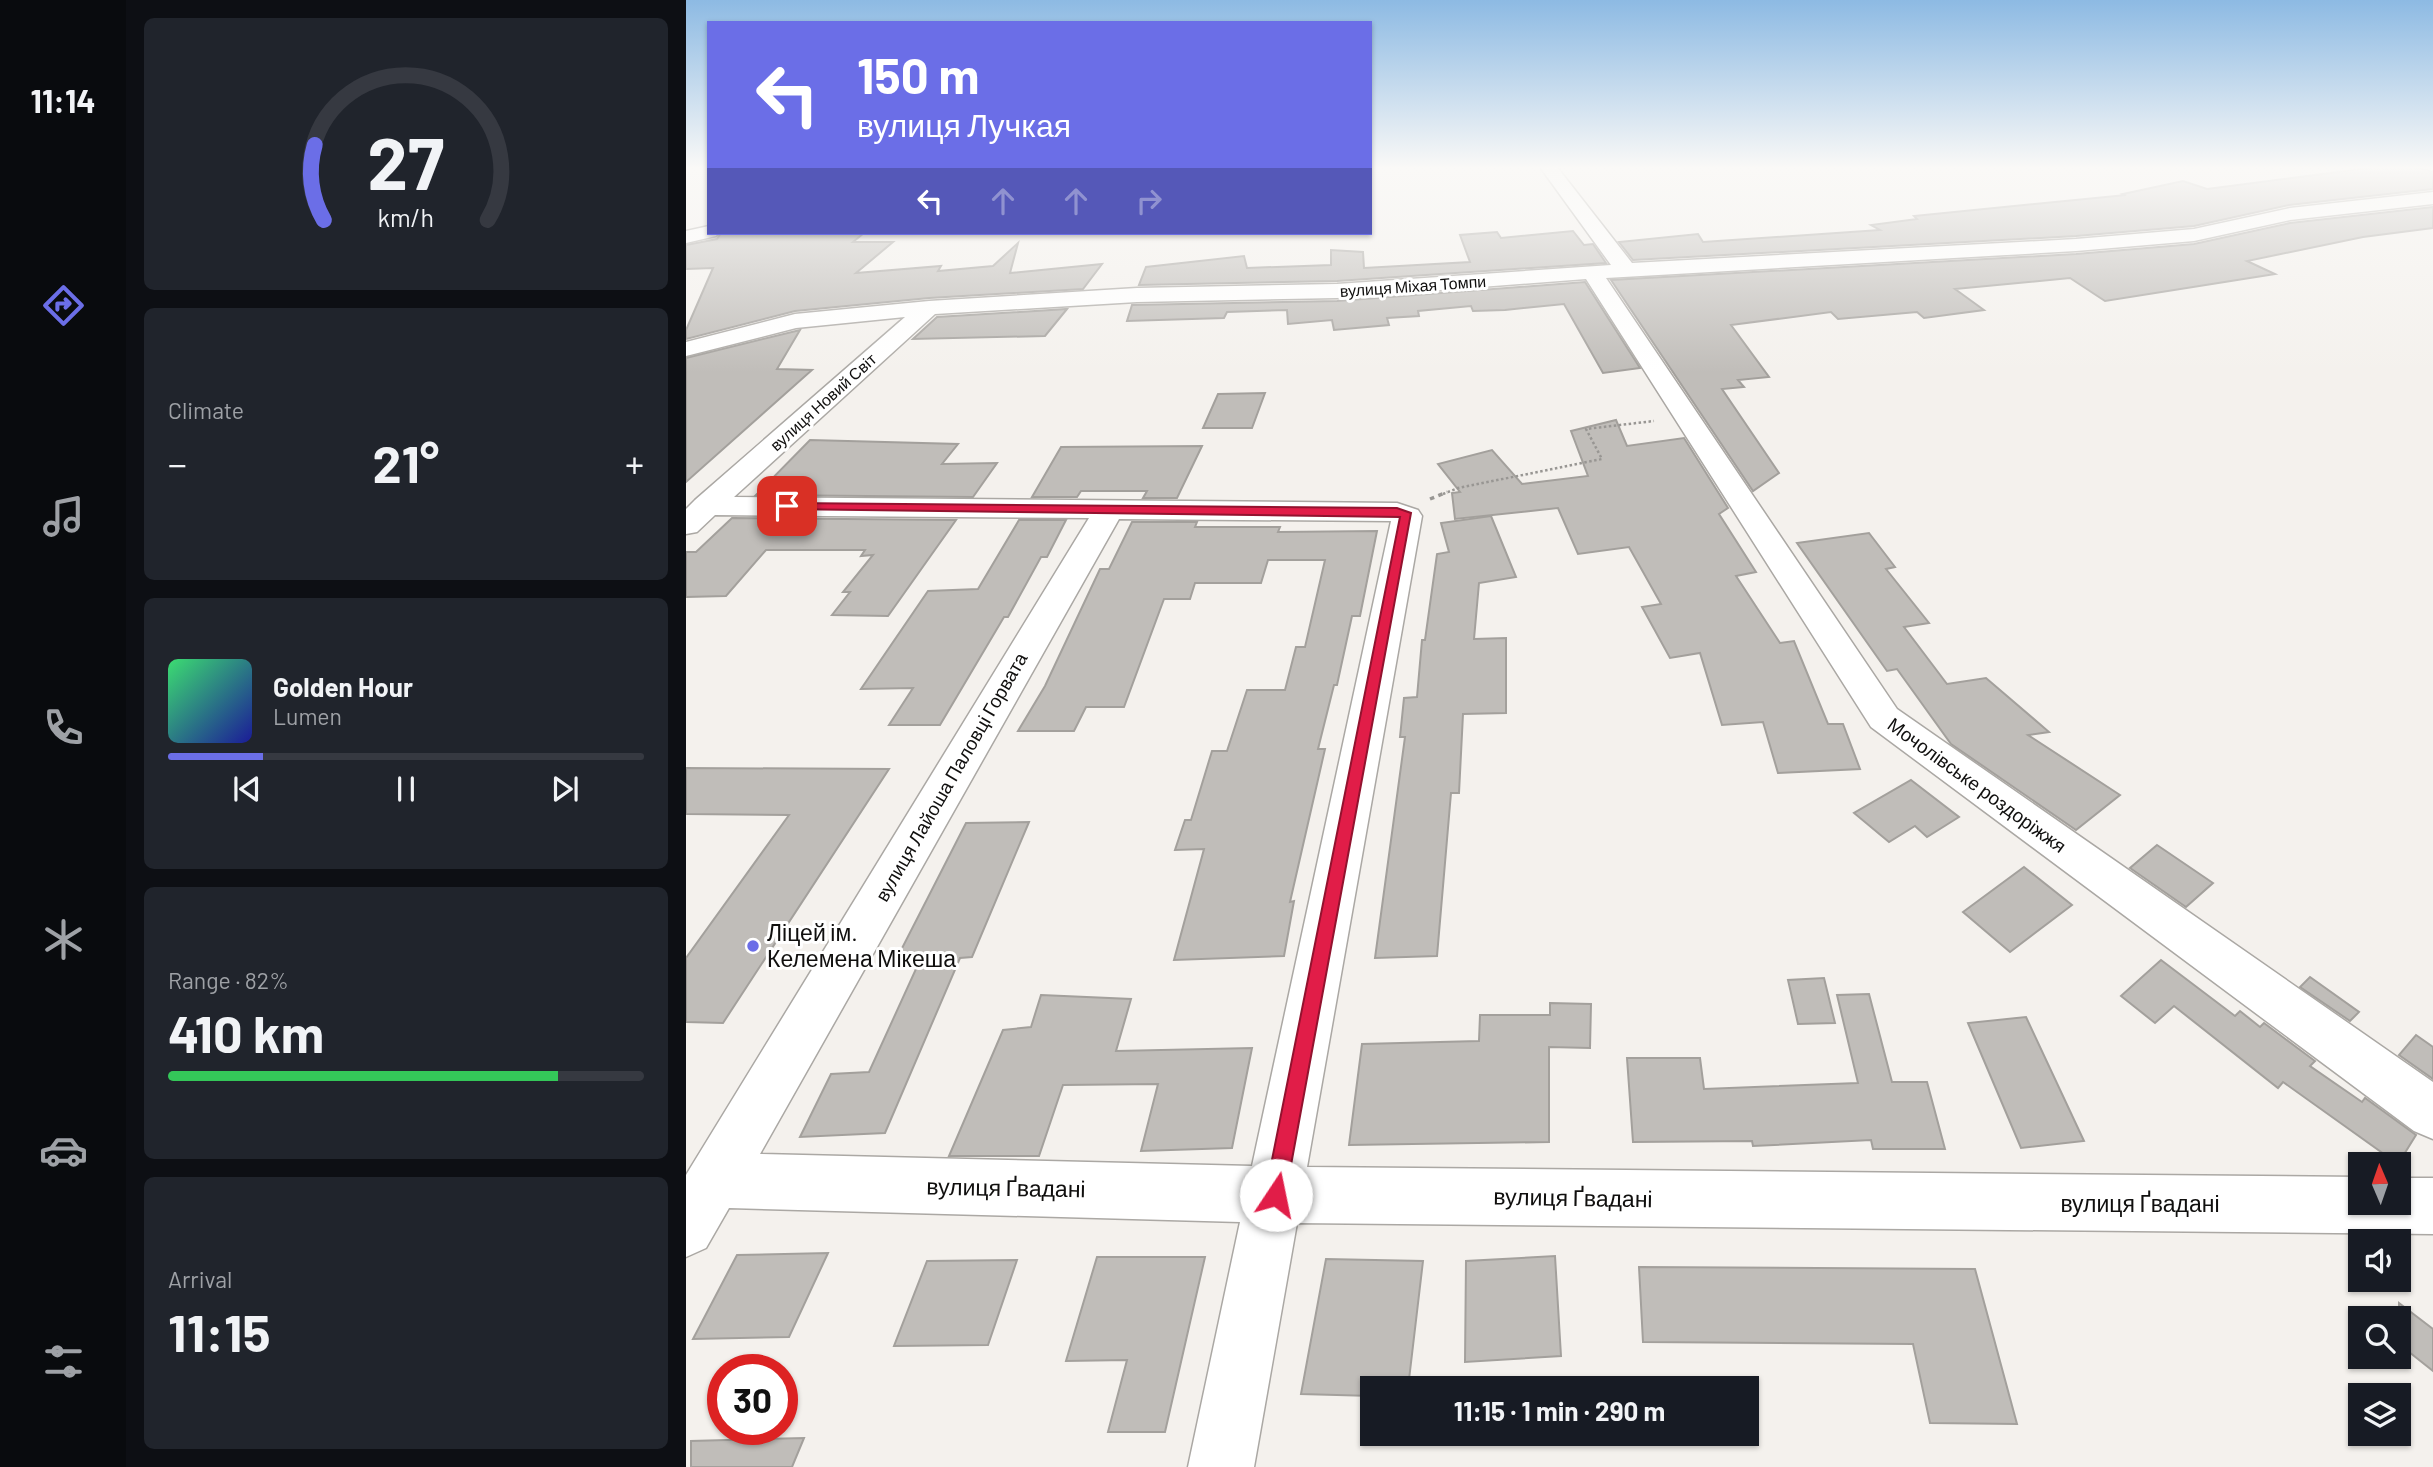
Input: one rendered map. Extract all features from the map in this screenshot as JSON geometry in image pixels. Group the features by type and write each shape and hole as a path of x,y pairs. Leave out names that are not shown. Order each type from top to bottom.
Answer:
{"street":[{"name":"Мочолівське роздоріжжя","path":"1588,235 1686,417 1884,718 2433,1113"},
{"name":"вулиця Міхая Томпи","path":"686,349 795,321 929,308 1136,295 1337,291 2090,244 2189,235"},
{"name":"вулиця Новий Світ","path":"696,516 929,308"},
{"path":"696,516 1110,508 1397,512 1407,516 1221,1467"},
{"name":"вулиця Лайоша Паловці Горвата","path":"686,1228 1110,508"},
{"name":"вулиця Ґвадані","path":"714,1180 1276,1195 2433,1206"}],"path":[{"path":"1397,512 1458,488 1602,459 1586,429 1686,417"}],"building":[{"path":"719,235 861,235 853,242 893,242 856,273 941,266 938,271 993,266 1018,243 1010,273 1102,264 1083,289 929,298 795,311 686,339 686,330 713,268 686,269 686,245 717,239"},
{"path":"1460,235 1499,235 1501,238 1577,235 1584,245 1593,244 1606,263 1337,281 1139,285 1146,267 1244,256 1247,268 1331,265 1331,250 1363,252 1364,268 1470,262"},
{"path":"1699,235 1703,242 1799,235 2082,235 1633,260 1619,242"},
{"path":"2233,235 2375,235 2247,261 2275,274 2105,301 2070,278 1955,289 1984,310 1924,318 1917,312 1838,319 1831,312 1731,325 1769,377 1738,380 1744,387 1722,389 1779,473 1753,491 1611,280 2076,254 2194,244"},
{"path":"1585,282 1640,368 1603,373 1564,304 1505,310 1473,311 1471,306 1418,311 1419,316 1387,318 1389,325 1334,330 1332,320 1288,324 1287,310 1227,312 1224,318 1127,321 1132,305 1337,301"},
{"path":"1067,309 1045,336 913,339 937,317"},
{"path":"800,330 777,369 812,370 686,482 686,358"},
{"path":"1265,393 1252,428 1203,428 1218,394"},
{"path":"1616,420 1627,446 1684,438 1728,508 1719,514 1756,572 1736,576 1780,643 1794,641 1828,724 1843,724 1860,769 1778,773 1763,722 1722,725 1700,653 1670,658 1642,607 1661,604 1629,547 1578,554 1558,508 1455,519 1452,493 1460,492 1438,464 1492,450 1522,484 1588,476 1571,431"},
{"path":"810,440 958,444 942,464 997,463 973,497 756,495"},
{"path":"1202,446 1177,498 1143,498 1147,491 1081,491 1077,497 1032,497 1061,447"},
{"path":"1491,516 1516,577 1479,583 1474,639 1506,638 1506,713 1463,714 1459,793 1451,793 1437,956 1375,958 1405,737 1400,737 1404,698 1417,697 1422,640 1425,640 1437,554 1449,552 1441,523"},
{"path":"732,518 956,520 888,616 832,615 850,592 843,592 873,555 861,556 865,550 766,550 726,596 686,597 686,552 696,552"},
{"path":"1019,520 1066,520 1047,557 1041,557 1008,617 1004,617 940,725 889,725 913,688 861,689 928,591 978,589"},
{"path":"1132,522 1197,522 1195,527 1280,527 1278,532 1377,531 1360,616 1352,616 1337,685 1334,685 1318,749 1325,749 1290,902 1294,901 1284,956 1174,960 1204,849 1175,850 1185,820 1191,820 1212,751 1227,751 1247,690 1285,690 1296,647 1305,647 1325,560 1268,560 1261,583 1195,583 1190,599 1164,599 1124,707 1086,707 1074,731 1018,731 1045,686 1100,569 1109,569"},
{"path":"1869,533 1895,567 1886,569 1929,623 1904,627 1947,684 1986,678 2049,732 2028,735 2120,795 2076,830 1951,744 1897,669 1887,671 1797,543"},
{"path":"686,768 889,769 723,1023 686,1022 686,958 789,815 686,814"},
{"path":"1911,780 1959,817 1927,837 1915,826 1889,842 1854,813"},
{"path":"1029,822 972,957 960,958 885,1133 800,1137 831,1074 869,1072 921,958 897,958 966,823"},
{"path":"2157,845 2213,883 2186,907 2130,868"},
{"path":"2024,867 2072,905 2010,952 1963,912"},
{"path":"2161,960 2235,1016 2240,1011 2260,1027 2264,1023 2315,1061 2310,1066 2362,1102 2365,1098 2416,1135 2405,1152 2381,1152 2283,1082 2278,1088 2174,1006 2155,1023 2121,996"},
{"path":"2310,977 2359,1012 2350,1021 2300,987"},
{"path":"1824,978 1835,1023 1798,1024 1788,980"},
{"path":"1869,994 1892,1082 1927,1082 1945,1149 1873,1149 1871,1140 1753,1146 1752,1141 1633,1142 1627,1058 1700,1058 1704,1089 1858,1083 1837,995"},
{"path":"1041,995 1131,999 1116,1051 1252,1048 1232,1148 1141,1151 1158,1084 1063,1085 1039,1156 949,1156 1003,1030 1031,1027"},
{"path":"1550,1003 1591,1004 1590,1048 1549,1047 1549,1142 1349,1145 1362,1044 1479,1041 1480,1015 1550,1015"},
{"path":"2026,1017 2084,1141 2021,1148 1968,1023"},
{"path":"2416,1035 2433,1047 2433,1079 2399,1055"},
{"path":"828,1253 789,1337 693,1339 737,1255"},
{"path":"1555,1256 1561,1356 1465,1362 1466,1261"},
{"path":"1097,1257 1205,1257 1165,1432 1108,1432 1127,1360 1066,1361"},
{"path":"1326,1259 1423,1261 1409,1376 1360,1376 1360,1396 1301,1394"},
{"path":"1017,1260 988,1345 894,1346 927,1261"},
{"path":"1639,1267 1975,1269 2017,1424 1930,1423 1913,1344 1643,1342"},
{"path":"2411,1312 2433,1329 2433,1371 2411,1354"},
{"path":"798,1438 804,1438 792,1467 691,1467 691,1441 707,1441 707,1445 798,1445"}],"place":[{"name":"Ліцей ім. Келемена Мікеша","path":"753,946"}],"route":[{"path":"787,506 1162,508 1397,512 1407,516 1276,1195"}]}
